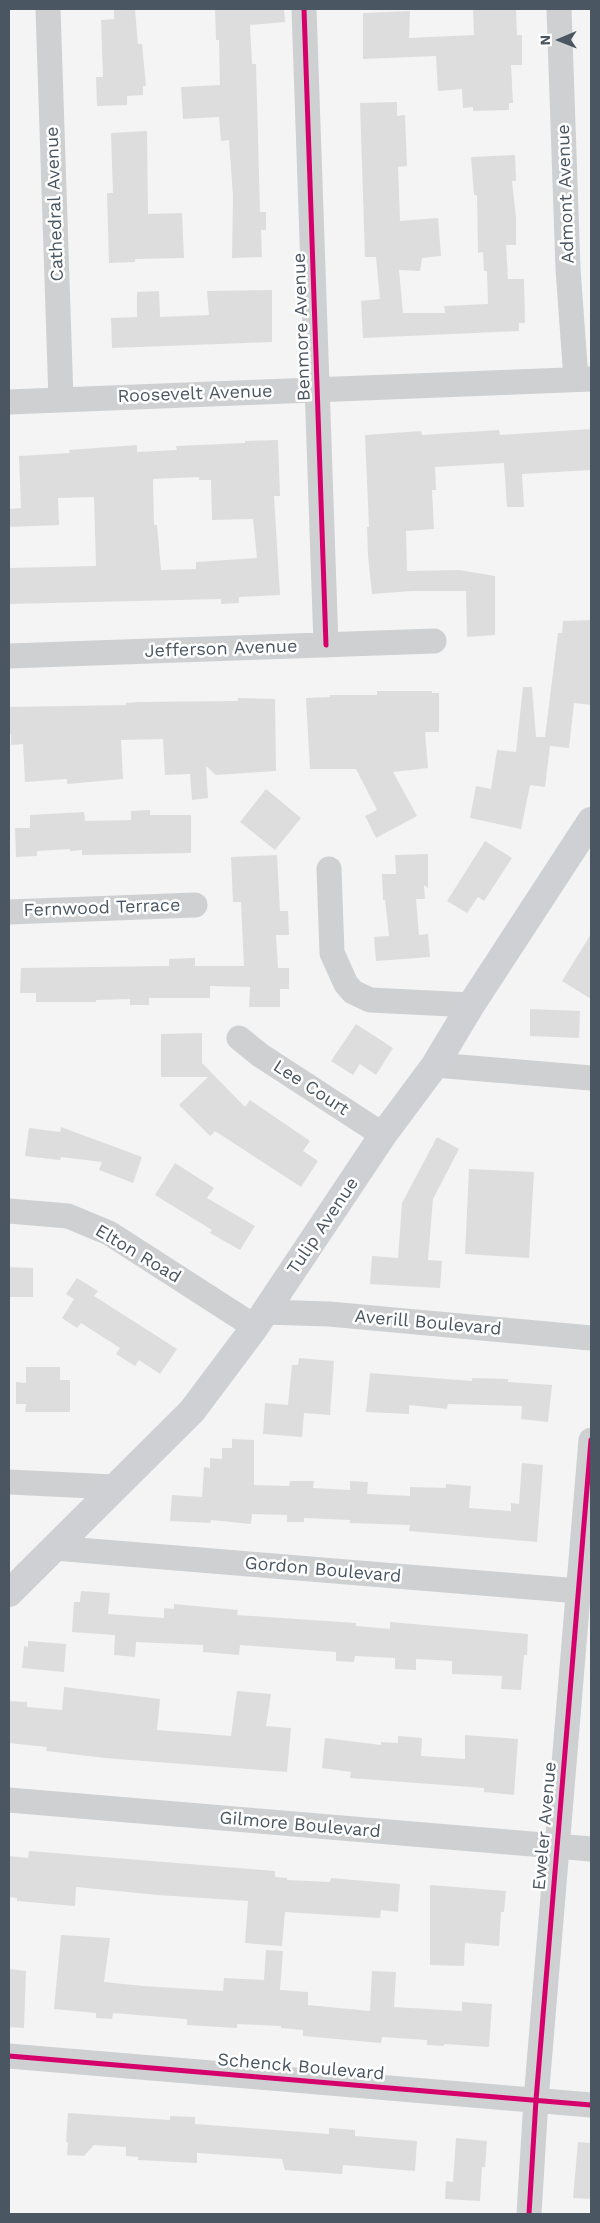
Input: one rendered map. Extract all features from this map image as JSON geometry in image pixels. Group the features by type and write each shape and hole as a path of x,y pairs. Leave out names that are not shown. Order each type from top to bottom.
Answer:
{"main road":[{"name":"Tulip Avenue","path":"9,1593 192,1411 260,1320 384,1135 435,1065 471,1005 591,821"}],"street":[{"name":"Cathedral Avenue","path":"48,9 61,400"},
{"name":"Benmore Avenue","path":"304,9 326,645"},
{"name":"Admont Avenue","path":"559,9 568,269 584,379"},
{"name":"Roosevelt Avenue","path":"9,402 584,379"},
{"name":"Jefferson Avenue","path":"9,656 434,641"},
{"path":"329,869 332,953 346,984 353,992 370,1000 471,1005"},
{"name":"Fernwood Terrace","path":"9,912 195,905"},
{"name":"Lee Court","path":"240,1038 260,1055 384,1135"},
{"path":"435,1065 591,1078"},
{"name":"Elton Road","path":"9,1211 68,1216 110,1233 260,1320"},
{"name":"Averill Boulevard","path":"260,1320 329,1314 591,1338"},
{"name":"Eweler Avenue","path":"529,2214 536,2100 558,1846 585,1592 591,1440"},
{"path":"9,1482 114,1487"},
{"name":"Gordon Boulevard","path":"54,1548 585,1592"},
{"name":"Gilmore Boulevard","path":"9,1800 591,1849"},
{"name":"Schenck Boulevard","path":"9,2056 591,2105"}],"building":[{"path":"114,9 135,9 138,44 142,44 146,86 143,86 143,95 127,96 127,105 97,106 96,77 103,77 101,20 114,19"},
{"path":"215,9 284,9 285,22 250,25 252,64 256,64 260,212 266,212 266,230 261,230 262,257 232,258 233,196 229,140 221,141 219,117 183,119 181,87 220,85 219,40 216,40"},
{"path":"473,9 516,9 517,35 522,35 522,65 511,65 513,103 509,103 509,110 473,111 473,107 463,108 462,89 438,91 436,56 363,59 363,13 410,11 409,38 474,35"},
{"path":"397,102 397,116 405,115 407,166 398,167 400,221 438,218 441,256 422,258 420,271 399,270 403,313 445,313 444,306 488,304 487,271 484,271 483,252 478,253 477,195 474,195 471,157 515,155 516,181 512,181 516,218 516,245 506,245 508,279 524,279 525,323 519,323 519,331 363,338 361,301 380,299 376,257 365,257 360,103"},
{"path":"147,131 148,214 182,213 184,258 135,259 135,262 109,263 107,193 113,193 111,133"},
{"path":"272,290 272,342 112,348 111,318 137,317 137,292 159,291 160,317 209,315 207,291"},
{"path":"591,429 591,470 522,474 524,507 507,507 504,463 435,467 436,490 432,490 434,529 406,531 407,571 459,570 495,576 495,635 467,637 466,591 412,591 372,594 368,556 367,527 369,527 365,435 421,431 422,435 499,430 500,435"},
{"path":"278,440 280,496 274,496 280,595 239,597 239,603 221,604 221,599 9,604 9,568 96,566 94,497 58,498 59,525 9,527 9,509 21,508 19,456 70,453 69,450 137,445 137,452 177,450 176,446 245,443 245,441","holes":["199,477 199,480 211,480 212,520 253,519 257,558 196,562 196,569 161,570 157,525 154,525 153,479"]},
{"path":"591,620 591,705 574,703 569,748 550,746 545,787 530,785 521,829 470,818 476,786 491,789 497,750 516,752 523,687 532,687 536,737 545,737 558,633 562,633 563,621"},
{"path":"377,691 432,691 432,693 439,693 439,732 425,732 428,768 393,772 417,816 376,838 365,816 377,810 356,769 310,769 306,698 330,697 330,695 377,695"},
{"path":"238,698 275,699 276,771 216,775 206,766 208,798 192,800 190,774 165,775 163,739 121,740 123,779 67,784 67,779 25,782 23,744 11,745 9,707 126,705 126,703 139,702 238,701"},
{"path":"266,789 301,818 275,850 240,822"},
{"path":"150,810 150,815 191,815 191,853 82,855 82,850 70,851 70,849 37,851 37,856 16,857 15,828 30,828 30,815 84,812 85,821 131,820 131,811"},
{"path":"485,841 512,858 484,901 478,897 467,913 447,901"},
{"path":"428,854 428,888 424,885 425,899 416,899 419,935 428,934 430,957 376,961 374,937 389,936 385,900 383,900 382,874 396,874 395,855"},
{"path":"277,855 280,911 288,911 289,935 276,935 278,968 289,968 289,989 280,989 280,1007 249,1007 250,987 210,986 210,998 149,998 149,1005 130,1005 130,999 96,1000 96,1002 36,1002 36,993 20,993 21,968 169,966 169,959 195,958 195,966 244,966 241,902 233,902 231,857"},
{"path":"591,934 591,999 562,981"},
{"path":"530,1009 580,1011 579,1038 530,1036"},
{"path":"356,1024 393,1048 376,1075 360,1064 353,1075 331,1061"},
{"path":"202,1033 202,1063 245,1107 250,1100 310,1141 303,1151 318,1161 301,1187 215,1131 210,1136 179,1105 208,1077 161,1077 161,1034"},
{"path":"61,1127 142,1157 133,1183 99,1170 102,1162 61,1157 60,1160 25,1156 29,1128 60,1132"},
{"path":"437,1137 459,1149 433,1199 428,1260 442,1261 440,1288 370,1284 372,1256 398,1258 402,1203"},
{"path":"175,1163 214,1188 207,1198 255,1226 240,1250 210,1233 212,1230 155,1195"},
{"path":"469,1169 534,1172 529,1258 465,1254"},
{"path":"9,1267 33,1268 33,1297 9,1297"},
{"path":"77,1278 98,1291 94,1296 177,1349 160,1374 139,1360 135,1366 116,1354 120,1348 81,1323 77,1328 62,1318 74,1299 66,1294"},
{"path":"299,1358 334,1361 330,1415 304,1413 302,1437 263,1434 265,1403 288,1405 292,1365 298,1365"},
{"path":"26,1367 60,1367 60,1380 70,1380 70,1412 25,1412 26,1404 16,1404 16,1382 26,1383"},
{"path":"370,1373 472,1381 472,1378 508,1379 508,1382 552,1385 548,1422 521,1419 522,1406 448,1404 447,1409 409,1405 409,1414 366,1412"},
{"path":"232,1439 254,1440 254,1485 289,1486 290,1481 314,1481 313,1488 350,1490 350,1481 368,1482 367,1494 410,1496 410,1487 446,1488 446,1484 471,1486 469,1508 511,1511 511,1503 519,1504 522,1463 543,1465 537,1542 409,1531 410,1525 350,1523 350,1520 304,1518 304,1522 287,1522 287,1515 252,1514 251,1524 211,1520 210,1523 170,1521 172,1495 202,1497 204,1467 210,1468 210,1458 222,1459 222,1448 232,1448"},
{"path":"81,1591 110,1593 108,1614 164,1618 164,1608 174,1609 174,1604 238,1610 237,1615 356,1623 356,1626 390,1629 390,1622 528,1634 527,1655 524,1655 521,1690 501,1689 502,1676 452,1674 452,1661 416,1659 416,1670 395,1669 395,1658 355,1656 354,1662 336,1661 336,1652 240,1645 239,1655 203,1652 203,1645 136,1642 135,1657 114,1655 115,1635 72,1632 74,1602 80,1602"},
{"path":"28,1641 66,1644 64,1672 22,1668 24,1646 28,1647"},
{"path":"64,1687 160,1699 157,1730 231,1736 237,1691 271,1694 266,1726 291,1728 287,1772 105,1758 46,1751 47,1747 9,1743 9,1701 27,1702 27,1707 62,1710"},
{"path":"465,1735 518,1739 514,1795 484,1792 484,1788 350,1778 351,1772 322,1768 325,1738 381,1745 381,1742 398,1743 398,1736 422,1738 421,1756 465,1759"},
{"path":"29,1851 275,1871 275,1877 287,1878 287,1880 330,1882 331,1878 400,1884 398,1912 381,1910 380,1918 285,1912 282,1946 245,1943 248,1901 76,1887 75,1906 17,1901 17,1898 9,1897 9,1856 28,1858"},
{"path":"430,1885 506,1891 504,1912 501,1912 499,1946 465,1943 464,1966 430,1965"},
{"path":"61,1935 110,1938 104,1982 143,1986 223,1991 224,1978 264,1980 266,1950 283,1951 280,1990 308,1992 308,2005 370,2011 372,1971 396,1972 394,2007 462,2011 462,2002 492,2004 489,2047 444,2044 444,2046 427,2045 427,2040 382,2037 381,2043 303,2036 303,2030 281,2028 281,2026 237,2024 237,2028 187,2025 187,2019 113,2013 112,2019 96,2018 96,2013 54,2009"},
{"path":"9,1969 26,1971 24,2028 9,2027"},
{"path":"68,2113 170,2120 170,2116 195,2117 195,2124 329,2134 329,2128 355,2130 355,2136 417,2141 415,2171 343,2165 342,2174 285,2170 282,2159 197,2153 197,2163 138,2160 138,2157 126,2156 126,2147 94,2145 84,2156 67,2155"},
{"path":"456,2138 487,2141 485,2167 482,2167 480,2201 445,2199 446,2181 453,2182"},
{"path":"578,2142 591,2143 591,2199 573,2198"}],"cycle path":[{"path":"304,9 326,645"},
{"path":"529,2214 536,2100 591,1440"},
{"path":"9,2056 591,2105"}]}
